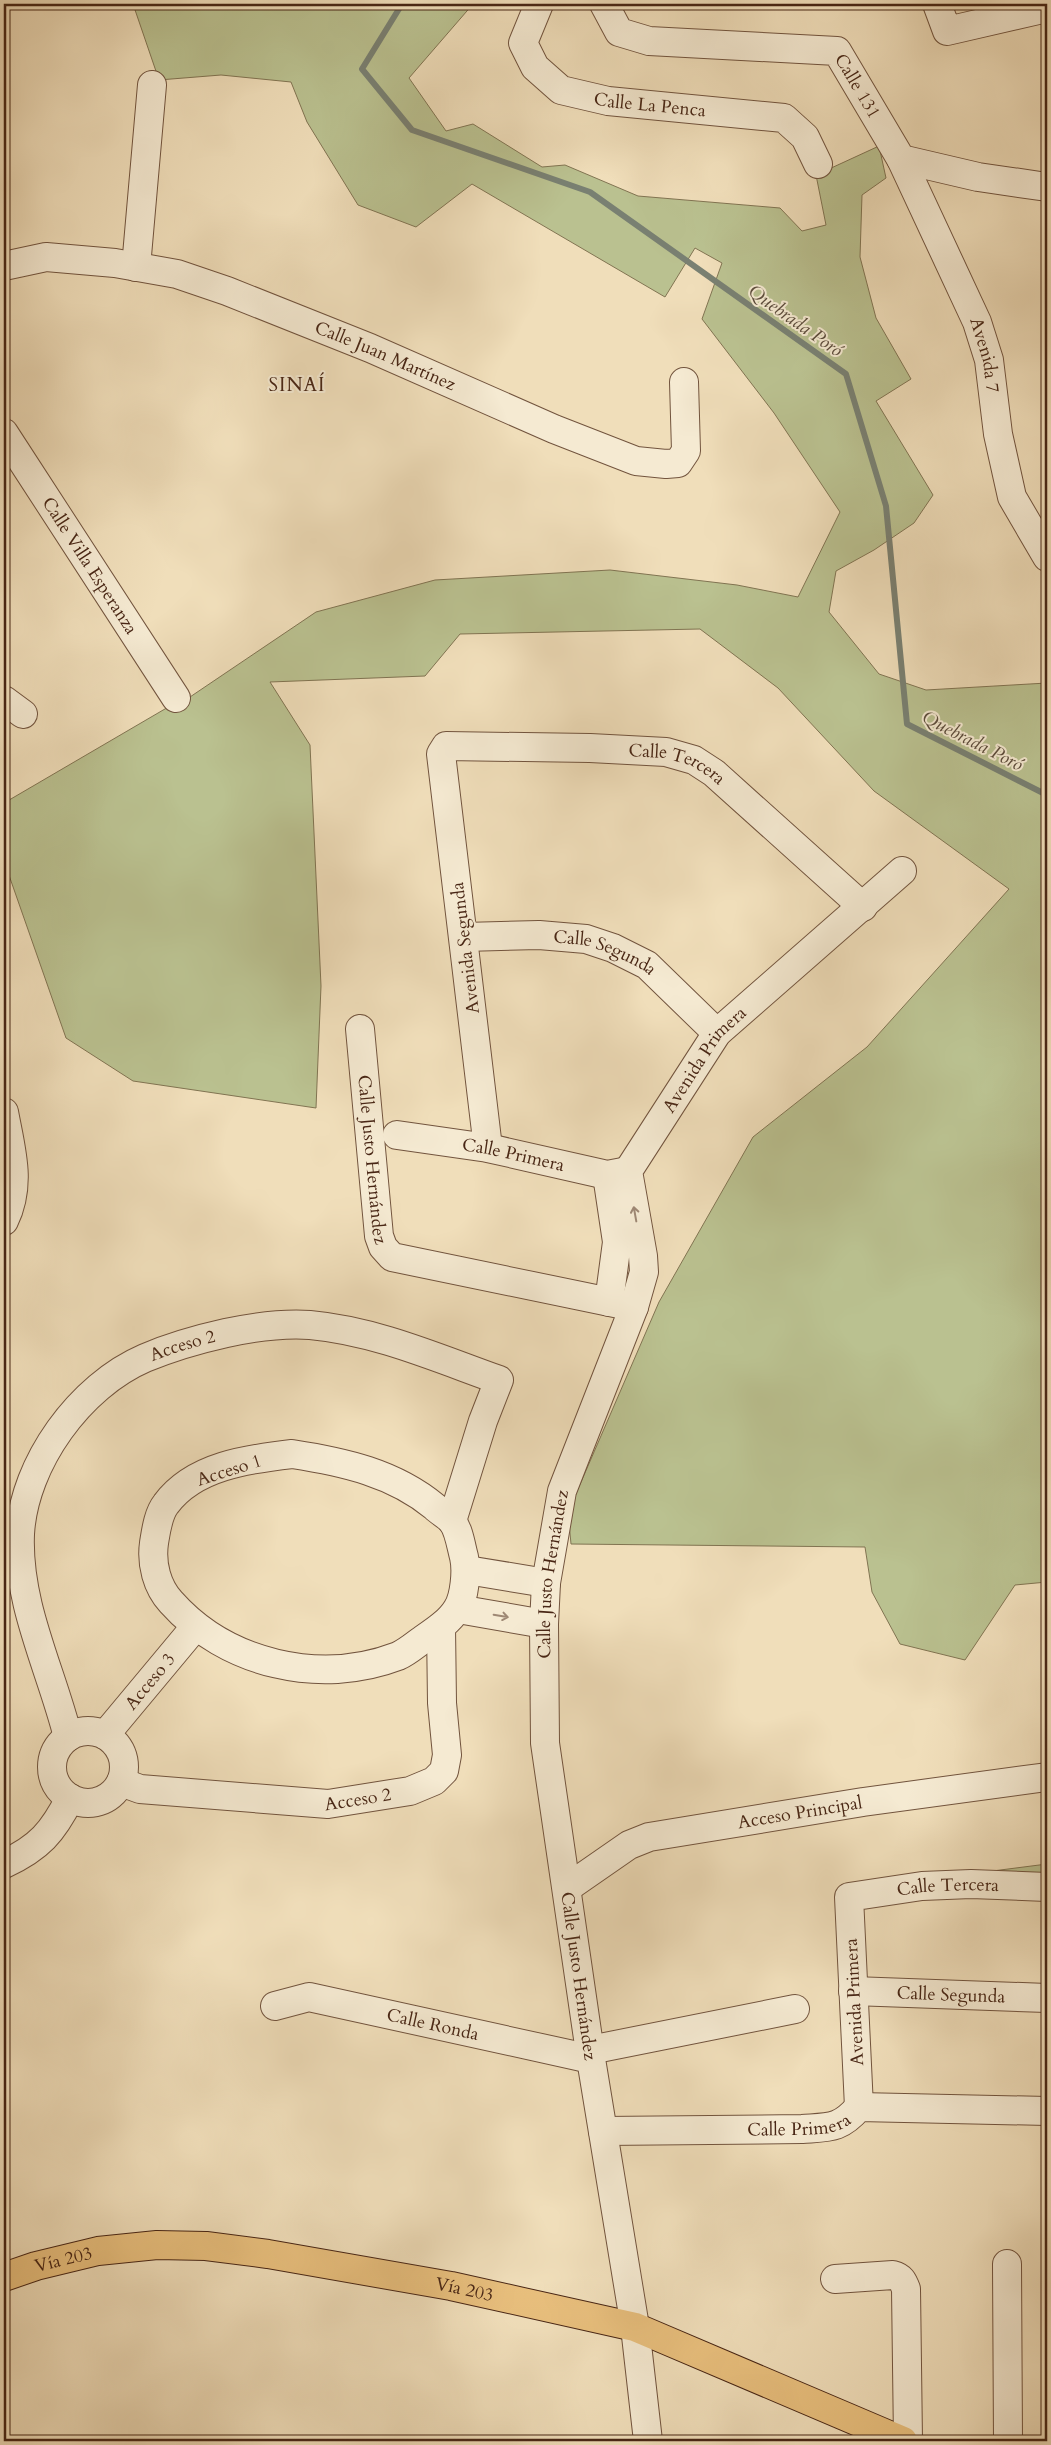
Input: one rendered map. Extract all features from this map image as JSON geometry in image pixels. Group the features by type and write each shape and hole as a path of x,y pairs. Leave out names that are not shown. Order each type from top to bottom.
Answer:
{"main road":[{"name":"Vía 203","path":"4,2277 36,2266 98,2250 157,2245 206,2246 268,2254 451,2286 635,2328 903,2441"}],"street":[{"name":"Calle La Penca","path":"539,4 523,43 535,67 561,90 608,101 723,114 784,118 805,137 818,164"},
{"name":"Calle 131","path":"604,4 619,32 649,40 837,51 901,158"},
{"path":"937,4 947,31 1047,8"},
{"path":"136,267 152,85"},
{"path":"901,158 978,177 1047,187"},
{"name":"Avenida 7","path":"901,158 977,322 989,360 998,434 1012,498 1047,557"},
{"name":"Calle Juan Martínez","path":"4,266 46,258 136,267 177,274 227,291 370,348 554,429 636,460 666,464 678,463 683,457 686,451 684,382"},
{"name":"Calle Villa Esperanza","path":"4,433 176,698"},
{"name":"Calle Tercera","path":"442,748 446,746 590,748 666,752 694,760 714,773 863,907"},
{"name":"Avenida Segunda","path":"442,748 441,754 488,1148"},
{"name":"Avenida Primera","path":"617,1173 717,1033 902,871"},
{"name":"Calle Segunda","path":"464,937 539,934 586,939 613,948 647,965 717,1033"},
{"name":"Calle Justo Hernández","path":"360,1029 379,1236 383,1248 392,1257 622,1304 562,1491 546,1584 544,1624 545,1743 591,2054 635,2328 648,2441"},
{"path":"4,1112 15,1171 11,1207 4,1221"},
{"name":"Calle Primera","path":"397,1135 488,1148 617,1173"},
{"path":"617,1173 643,1256 644,1272 622,1304"},
{"name":"Acceso 2","path":"68,1736 22,1582 20,1533 25,1502 37,1469 53,1438 78,1406 111,1379 144,1358 201,1339 262,1326 310,1325 369,1334 498,1380 483,1421 452,1521"},
{"name":"Acceso 1","path":"292,1454 336,1461 377,1473 417,1492 452,1521 461,1544 467,1570 450,1618 400,1655 359,1667 310,1669 262,1660 222,1645 195,1627 169,1600 156,1576 152,1554 156,1528 165,1505 181,1487 205,1474 261,1457 292,1454"},
{"path":"467,1570 546,1584"},
{"path":"450,1618 544,1624"},
{"name":"Acceso 2","path":"121,1782 140,1789 328,1804 410,1791 434,1780 444,1772 447,1755 442,1703 450,1618"},
{"name":"Acceso 3","path":"105,1735 195,1627"},
{"path":"86,1731 105,1735 120,1750 124,1772 121,1782 114,1792 105,1799 93,1803 81,1802 70,1798 60,1790 54,1780 52,1768 54,1756 59,1745 68,1736 86,1731"},
{"name":"Acceso Principal","path":"566,1888 630,1845 649,1837 863,1802 1047,1777"},
{"path":"4,1864 27,1853 42,1840 58,1823 70,1798"},
{"name":"Calle Tercera","path":"849,1897 932,1886 971,1884 1047,1887"},
{"name":"Avenida Primera","path":"849,1897 859,2107"},
{"name":"Calle Segunda","path":"853,1991 1047,1998"},
{"name":"Calle Ronda","path":"275,2006 309,1997 591,2054"},
{"path":"591,2054 795,2009"},
{"name":"Calle Primera","path":"603,2132 834,2126 848,2120 859,2107 1047,2111"},
{"path":"1006,2264 1008,2441"},
{"path":"835,2279 893,2275 903,2281 906,2289 908,2441"}],"green space":[{"path":"133,4 473,4 409,78 446,131 473,124 542,167 565,165 638,196 780,208 802,231 826,225 816,175 879,146 886,178 862,195 860,257 876,318 911,379 876,401 933,495 914,523 874,550 836,571 829,612 879,674 926,690 1047,683 1047,1582 1015,1585 965,1660 900,1644 872,1592 865,1547 571,1544 568,1512 659,1302 753,1137 867,1047 1009,889 874,791 778,688 700,629 460,634 425,676 270,682 310,745 321,986 316,1108 133,1081 66,1038 4,861 4,803 170,706 187,699 316,612 435,580 610,570 737,585 798,597 840,512 774,413 702,319 722,263 695,248 665,297 472,184 416,227 358,205 307,122 291,82 221,75 159,80"},
{"path":"1047,1864 1047,1880 946,1877"}],"waterway":[{"name":"Quebrada Poró","path":"402,4 362,69 412,130 590,192 846,374 886,506 907,724 1047,795"}],"district":[{"name":"SINAÍ","path":"297,384"}]}
